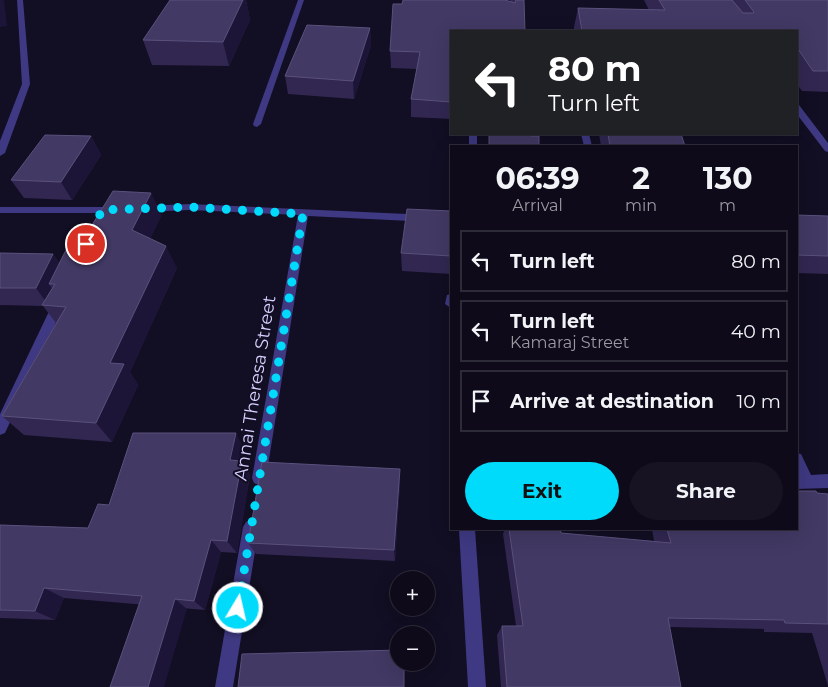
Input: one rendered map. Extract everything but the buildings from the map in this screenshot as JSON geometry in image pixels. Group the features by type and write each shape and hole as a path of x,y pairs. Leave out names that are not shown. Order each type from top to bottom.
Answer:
{"street":[{"path":"0,153 5,130 26,84 20,0"},
{"path":"256,124 301,0"},
{"path":"798,110 828,150"},
{"path":"0,210 100,214 190,207 303,214 450,219"},
{"name":"Annai Theresa Street","path":"257,490 303,214"},
{"path":"0,429 65,289"},
{"path":"798,468 801,482 828,481"},
{"path":"224,687 254,510"},
{"path":"467,530 477,687"}],"route":[{"path":"86,244 102,210 190,207 303,214 238,608"}]}
